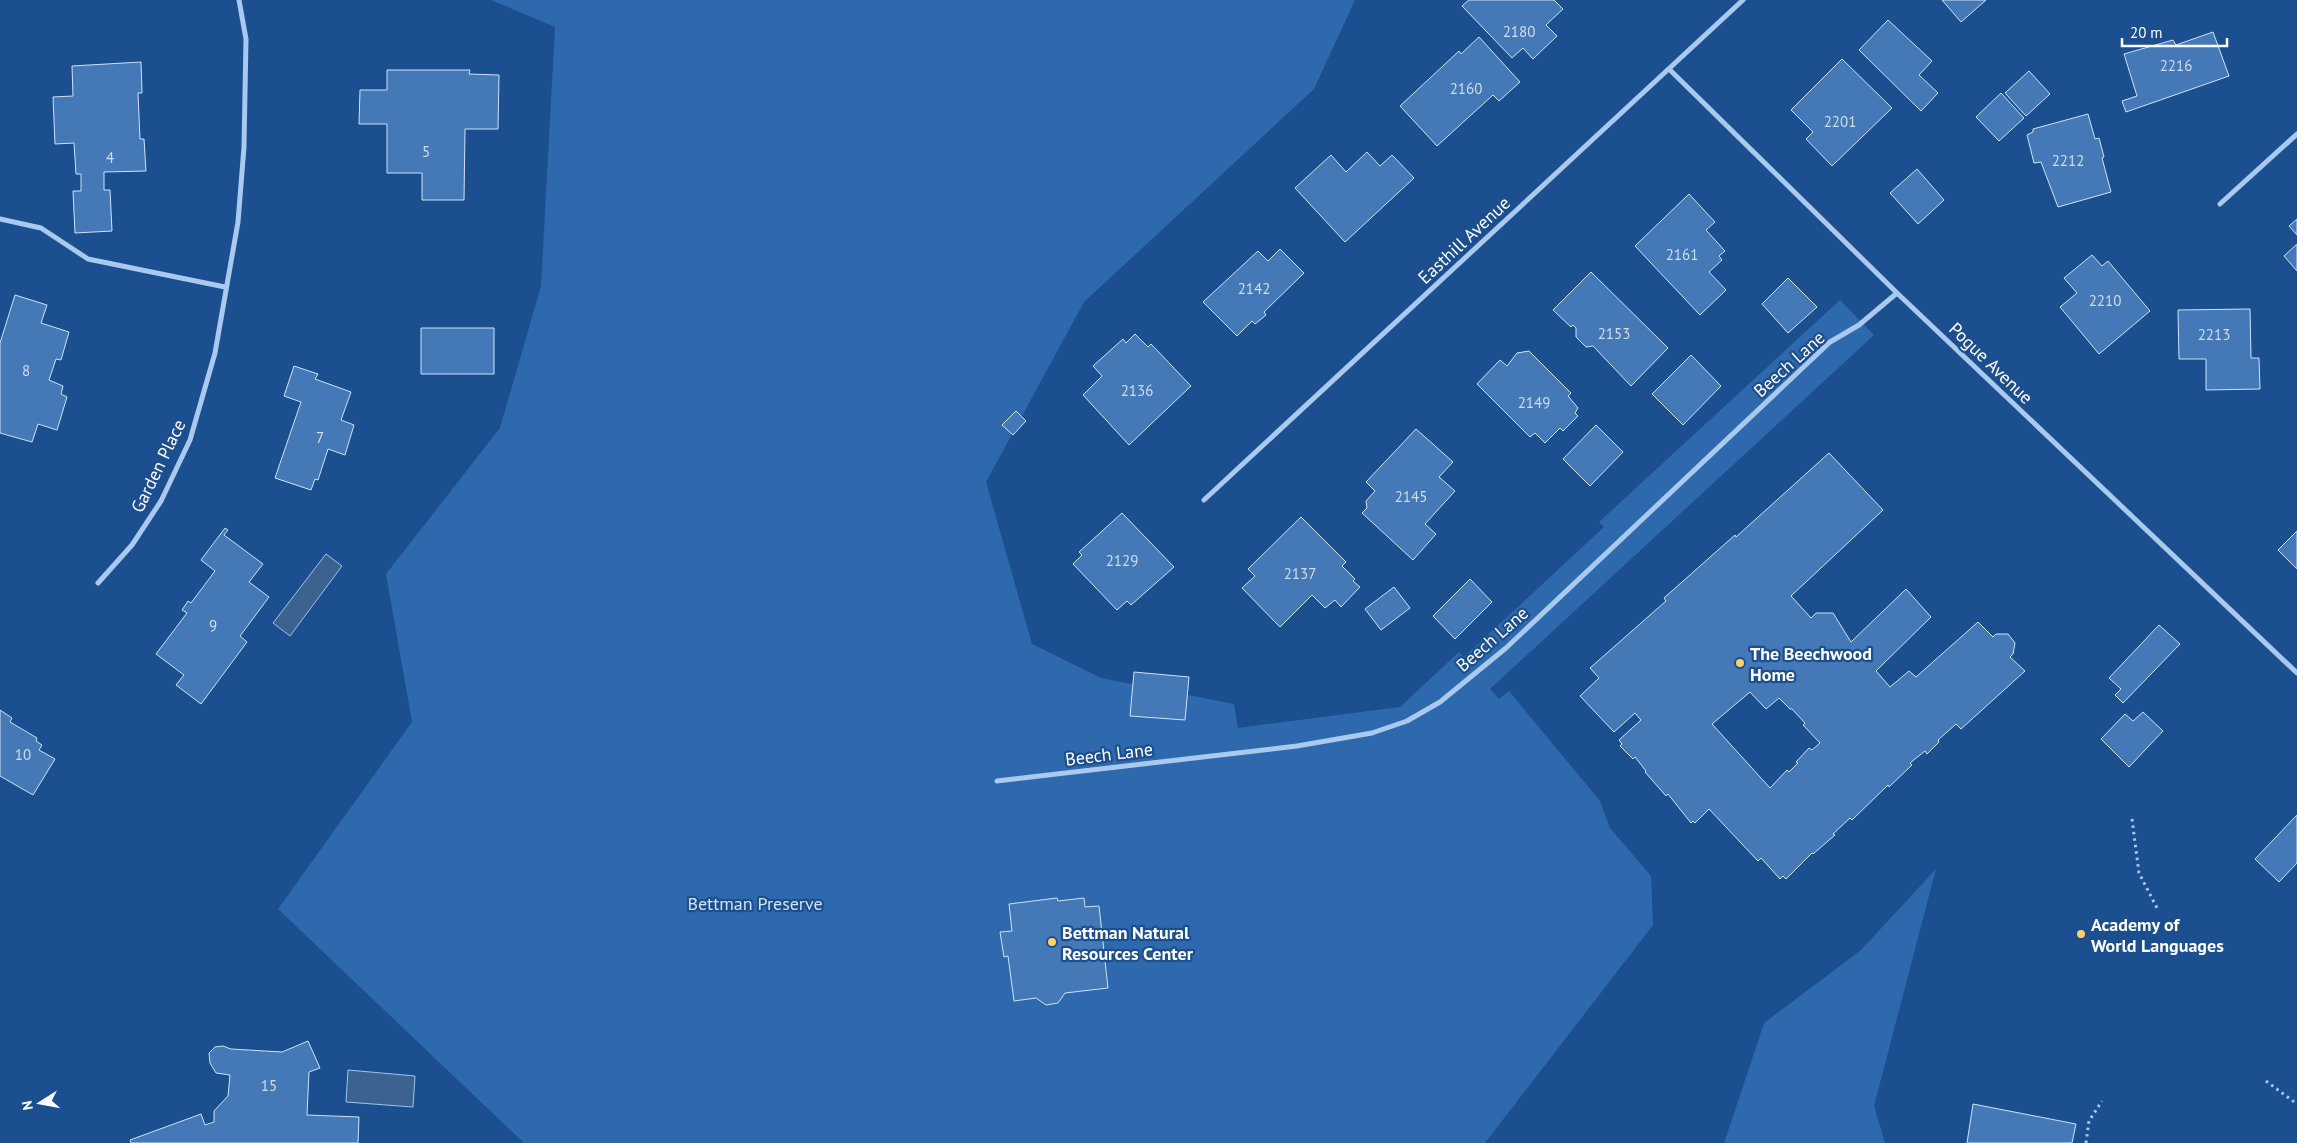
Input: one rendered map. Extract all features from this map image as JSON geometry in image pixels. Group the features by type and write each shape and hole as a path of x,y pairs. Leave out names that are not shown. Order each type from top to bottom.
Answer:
{"street":[{"name":"Garden Place","path":"98,584 132,545 161,501 190,440 215,353 225,287 238,222 244,148 246,39 240,0"},
{"name":"Easthill Avenue","path":"1204,500 1743,0"},
{"name":"Pogue Avenue","path":"1669,69 1897,293 2297,673"},
{"path":"2220,204 2297,134"},
{"path":"0,219 41,228 88,259 225,287"},
{"name":"Beech Lane","path":"997,781 1297,746 1372,733 1407,720 1440,702 1506,648 1830,342 1859,325 1897,293"}],"path":[{"path":"2132,819 2139,873 2157,908"},
{"path":"2266,1081 2297,1104"},
{"path":"2086,1143 2088,1121 2102,1100"}],"green space":[{"name":"Bettman Preserve","path":"491,0 1355,0 1314,89 1084,302 986,482 1032,644 1101,678 1234,704 1238,728 1400,707 1459,652 1464,657 1604,527 1599,522 1840,300 1874,335 1490,689 1499,699 1509,691 1600,801 1610,828 1651,876 1653,925 1485,1143 524,1143 278,909 412,722 386,574 500,428 541,286 555,27"},
{"path":"1936,869 1874,1106 1885,1143 1724,1143 1764,1023 1861,950"}],"shaded area":[{"path":"326,554 342,566 290,636 273,623"},
{"path":"348,1070 415,1076 413,1107 346,1102"}],"building":[{"path":"1469,0 1554,0 1563,9 1546,25 1557,36 1533,59 1523,48 1512,58 1462,6"},
{"path":"1942,0 1986,0 1961,22"},
{"path":"1888,20 1932,61 1919,75 1938,93 1921,111 1859,50"},
{"path":"2213,32 2229,76 2126,112 2122,101 2137,96 2124,54 2173,40 2176,45"},
{"path":"1479,37 1520,82 1499,101 1493,95 1437,146 1400,106 1459,51 1461,54"},
{"path":"1842,59 1892,108 1832,166 1806,139 1813,132 1791,110"},
{"path":"141,62 142,93 138,93 140,139 144,139 146,171 104,172 104,190 110,190 112,231 75,233 73,191 81,191 81,174 76,174 74,143 55,144 53,97 73,96 72,66"},
{"path":"387,70 470,70 469,74 499,75 498,129 465,129 464,200 422,200 422,173 387,173 387,124 359,124 360,90 387,90"},
{"path":"2029,71 2050,94 2026,116 2005,93"},
{"path":"2001,93 2024,118 1999,141 1976,117"},
{"path":"2088,114 2095,139 2099,138 2111,192 2058,207 2041,162 2034,163 2027,135 2033,132 2033,129"},
{"path":"1367,152 1380,166 1392,155 1414,178 1345,242 1295,188 1331,155 1346,172"},
{"path":"1917,169 1944,200 1918,224 1890,193"},
{"path":"1689,194 1715,222 1706,230 1725,251 1719,256 1722,260 1709,272 1726,290 1700,315 1635,246"},
{"path":"2297,219 2297,235 2289,226"},
{"path":"2297,244 2297,271 2284,256"},
{"path":"1280,249 1304,273 1264,312 1266,315 1255,324 1252,321 1237,336 1203,302 1258,251 1268,261"},
{"path":"2092,255 2102,266 2108,261 2150,311 2099,354 2060,307 2077,293 2064,278"},
{"path":"1591,272 1668,348 1631,386 1593,346 1586,347 1576,337 1576,328 1573,325 1571,327 1553,310"},
{"path":"1788,278 1817,307 1788,333 1762,304"},
{"path":"15,295 47,305 41,323 69,332 61,360 56,359 49,380 63,386 61,394 67,397 57,430 38,424 32,442 0,433 0,343"},
{"path":"2250,309 2251,358 2259,358 2260,389 2206,390 2206,359 2179,359 2178,310"},
{"path":"421,328 494,328 494,374 421,374"},
{"path":"1135,334 1148,347 1151,344 1191,386 1129,445 1083,395 1102,376 1093,366 1123,339 1126,343"},
{"path":"1529,351 1571,393 1568,396 1578,408 1575,413 1578,416 1563,431 1560,428 1545,443 1535,433 1530,437 1477,384 1500,360 1507,366 1517,353"},
{"path":"1691,355 1721,386 1683,425 1652,394"},
{"path":"294,366 318,374 315,379 351,392 341,420 354,425 345,455 328,449 318,480 315,479 311,490 275,478 301,402 284,396"},
{"path":"1016,411 1026,421 1013,435 1002,425"},
{"path":"1596,425 1623,452 1590,486 1563,459"},
{"path":"1416,429 1453,462 1439,477 1455,491 1425,524 1436,534 1413,560 1362,513 1367,508 1366,501 1375,491 1366,482"},
{"name":"The Beechwood Home","path":"1829,453 1883,510 1791,596 1811,618 1816,613 1833,613 1851,642 1906,589 1931,617 1876,671 1890,687 1909,671 1916,677 1978,622 1993,637 1996,634 2008,634 2015,643 2013,654 2010,657 2025,671 1961,729 1956,724 1938,740 1939,742 1927,754 1925,751 1910,763 1912,765 1889,787 1888,785 1852,820 1850,818 1833,834 1835,835 1812,853 1786,879 1783,876 1780,879 1761,858 1758,861 1709,809 1695,823 1693,821 1691,823 1668,794 1666,796 1645,772 1635,757 1633,759 1620,746 1622,744 1619,740 1641,720 1635,713 1614,732 1580,696 1599,678 1590,668 1666,601 1664,598 1735,535 1736,537","holes":["1750,692 1766,709 1779,698 1805,723 1803,725 1820,743 1812,750 1809,748 1796,762 1798,763 1789,772 1787,770 1770,788 1712,724"]},
{"path":"1122,513 1174,567 1131,605 1127,601 1117,610 1073,564 1082,555 1079,552"},
{"path":"1301,517 1346,562 1342,566 1360,587 1341,607 1335,600 1325,608 1312,595 1280,627 1242,588 1255,576 1248,569"},
{"path":"225,528 228,530 224,535 263,564 249,582 269,597 240,636 247,642 201,704 176,685 184,675 156,654 187,613 182,610 188,601 191,603 215,571 201,560"},
{"path":"2297,531 2297,569 2278,550"},
{"path":"1470,579 1492,602 1455,639 1433,616"},
{"path":"1394,587 1410,608 1381,630 1365,609"},
{"path":"2159,625 2180,644 2123,703 2115,695 2121,689 2109,678"},
{"path":"1134,672 1189,677 1185,720 1130,716"},
{"path":"0,710 12,718 10,722 37,738 36,741 42,745 39,750 55,759 33,795 0,776"},
{"path":"2143,712 2163,731 2129,767 2101,739 2125,714 2133,721"},
{"path":"2297,815 2297,863 2279,882 2255,859"},
{"name":"Bettman Natural Resources Center","path":"1057,898 1058,901 1084,898 1085,907 1099,906 1108,988 1065,993 1058,1003 1046,1005 1036,998 1014,1001 1008,956 1004,957 1000,932 1012,931 1009,904"},
{"path":"308,1041 320,1068 309,1072 307,1115 359,1117 358,1143 131,1143 130,1140 201,1114 205,1125 214,1122 214,1111 228,1096 230,1075 216,1073 210,1063 209,1053 215,1047 223,1046 231,1049 282,1052"},
{"path":"1973,1104 2076,1124 2072,1143 1967,1143"}],"place":[{"name":"The Beechwood Home","path":"1740,663"},
{"name":"Academy of World Languages","path":"2081,934"},
{"name":"Bettman Natural Resources Center","path":"1052,942"}]}
